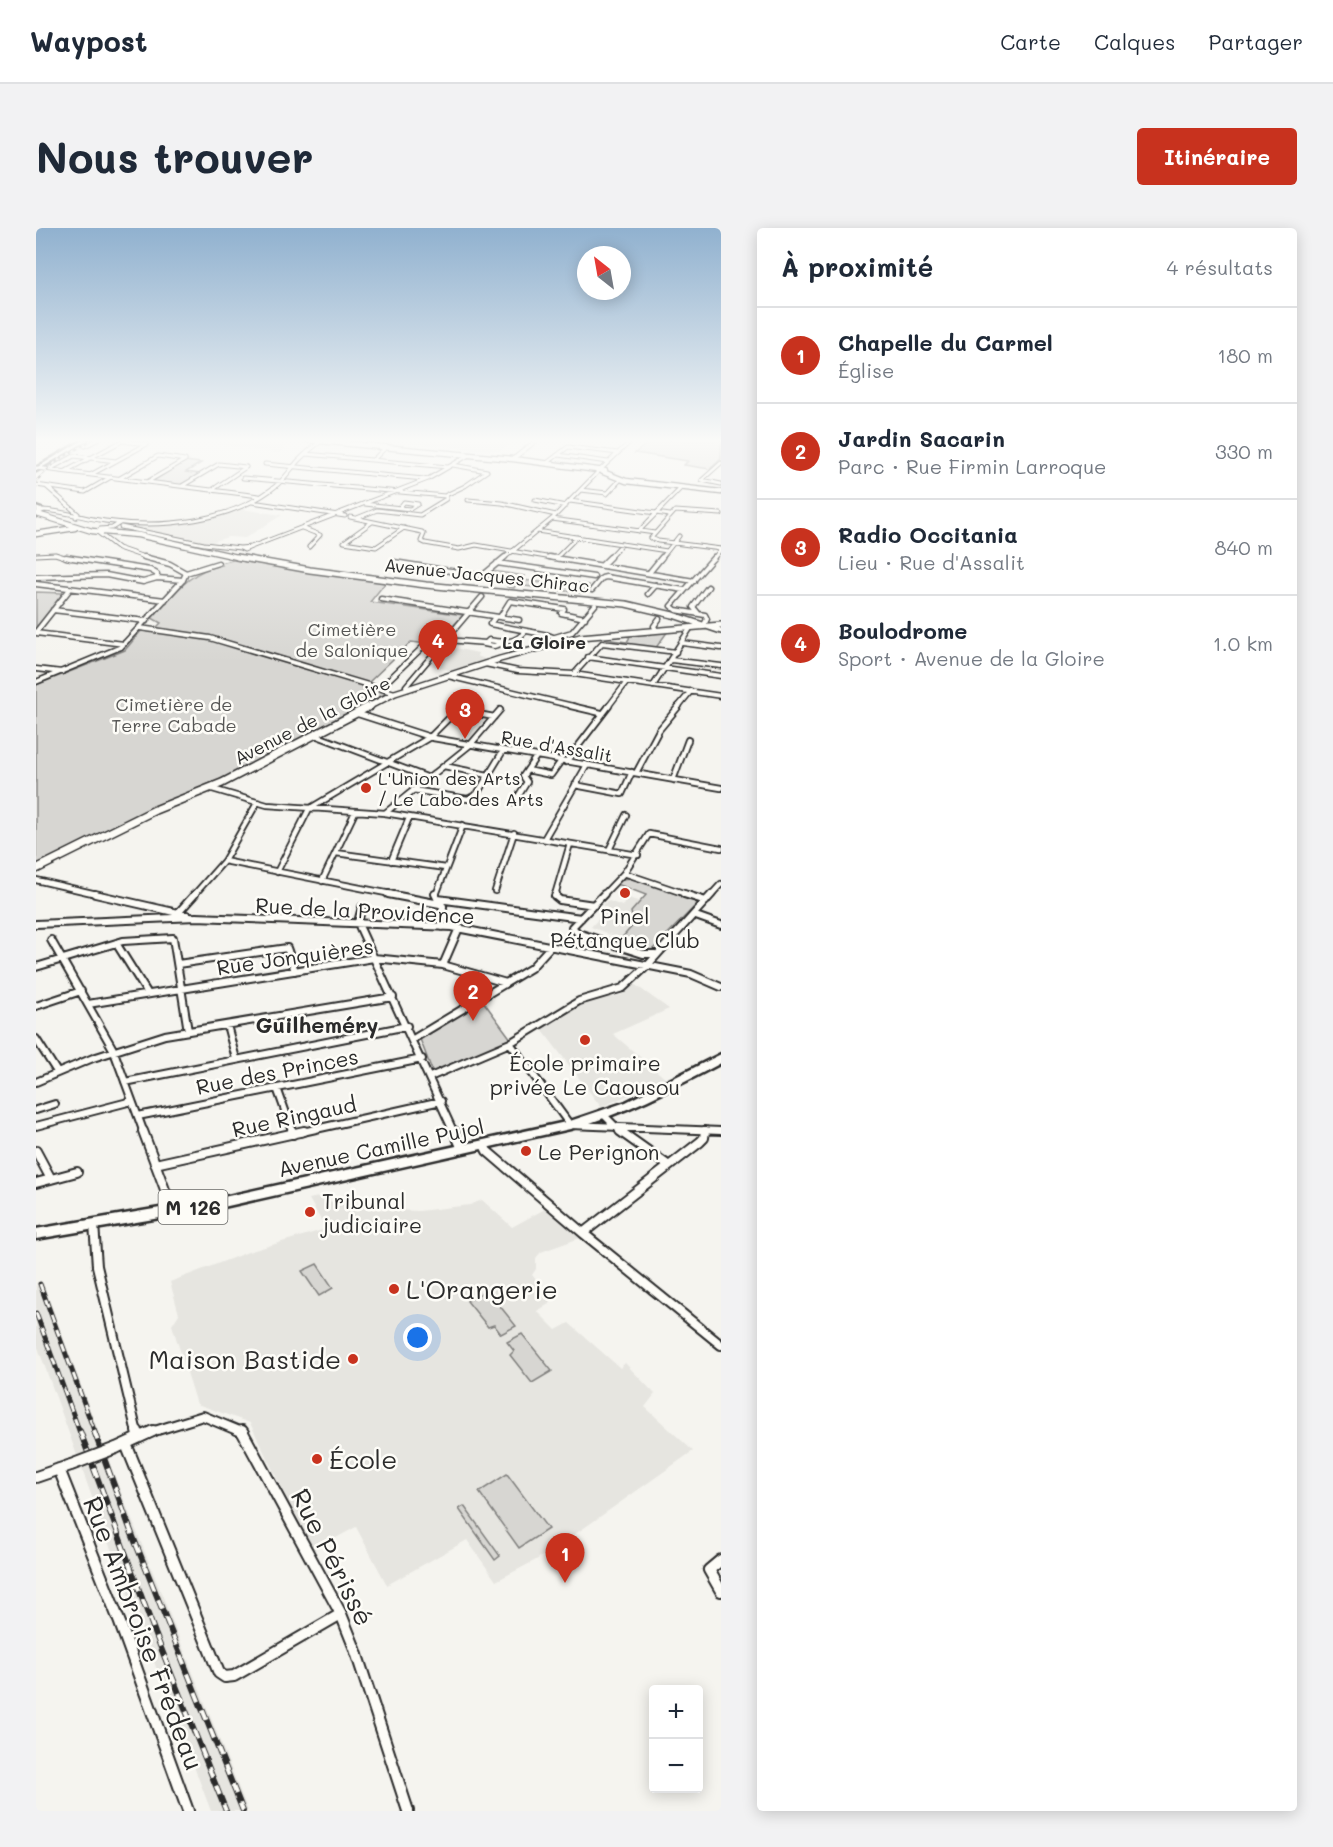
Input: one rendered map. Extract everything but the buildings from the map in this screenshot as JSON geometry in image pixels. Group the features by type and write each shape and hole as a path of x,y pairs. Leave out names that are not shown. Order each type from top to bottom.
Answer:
{"main road":[{"name":"Avenue Jacques Chirac","path":"45,514 81,528 98,530 122,527 268,561 347,573 631,603 670,611 721,628"},
{"name":"Avenue Jacques Chirac","path":"46,514 84,527 112,533 145,537 310,570 437,586 626,604 690,623"},
{"path":"36,534 81,528"},
{"name":"Avenue de la Gloire","path":"36,869 155,810 209,788 395,693 485,664 586,636 656,630 690,623 712,625"},
{"name":"Avenue Jacques Chirac","path":"712,625 721,628"},
{"name":"Avenue Camille Pujol","path":"36,1234 173,1211 570,1125 605,1116 664,1090 721,1058"}],"street":[{"path":"65,514 204,544 244,550 336,514 345,516"},
{"path":"186,573 177,566 118,549 102,538 98,530 122,527 126,523 194,519 216,514"},
{"path":"356,518 367,514"},
{"path":"404,514 419,516 422,514"},
{"path":"549,514 556,515"},
{"path":"639,531 655,514"},
{"path":"662,514 670,515"},
{"path":"394,562 482,576 556,515"},
{"path":"670,515 652,539 721,549"},
{"path":"350,517 423,532 421,541 425,543 459,549 476,545 694,581"},
{"path":"552,519 655,533"},
{"path":"373,522 344,542 376,547 404,528"},
{"path":"301,528 320,535 309,547"},
{"path":"537,531 667,551"},
{"path":"102,538 105,534 112,533"},
{"path":"648,573 679,536"},
{"path":"556,558 577,537"},
{"path":"602,565 622,544"},
{"path":"705,624 707,617 671,607 721,549"},
{"path":"36,555 55,554 73,559 142,569 154,572 157,578"},
{"path":"714,557 721,558"},
{"path":"572,574 583,562"},
{"path":"36,682 114,651 140,628 183,580 186,573 218,563"},
{"path":"497,563 594,577"},
{"path":"36,577 106,575 143,582 157,578 183,580"},
{"path":"592,590 602,578 606,577 684,590"},
{"path":"36,584 165,600"},
{"path":"648,594 656,585"},
{"path":"698,614 693,607 708,587"},
{"path":"70,589 36,633 124,644"},
{"path":"408,689 406,686 421,666 482,597"},
{"path":"381,599 519,620"},
{"path":"563,641 555,637 490,624 506,610 505,606 510,601 564,609 561,613 585,618"},
{"path":"555,637 572,632 595,605"},
{"path":"53,610 146,621"},
{"path":"656,630 654,626 660,619"},
{"path":"653,686 682,643 690,623"},
{"path":"140,628 210,638 395,693"},
{"path":"446,640 486,643 484,644 494,646 520,638 526,631"},
{"path":"682,643 721,648"},
{"path":"574,674 599,644 676,652"},
{"path":"380,688 425,645"},
{"path":"588,657 721,676"},
{"path":"671,660 721,666"},
{"path":"485,664 518,671 574,674 721,696"},
{"path":"36,669 62,672"},
{"path":"448,676 601,713"},
{"path":"527,770 551,775 627,682"},
{"path":"575,785 622,794 659,730 691,692"},
{"path":"277,872 309,810 430,737 457,710 494,717"},
{"path":"385,813 470,745 500,710"},
{"name":"Rue d'Assalit","path":"355,713 430,737 721,788"},
{"path":"315,735 429,778"},
{"path":"673,780 688,740"},
{"path":"413,790 466,799 475,796 503,751"},
{"path":"514,803 527,782 523,776 536,756"},
{"path":"544,839 587,765"},
{"path":"444,766 488,775"},
{"path":"209,788 257,803 309,810 385,813 638,855"},
{"path":"36,880 178,915 224,861 257,803"},
{"path":"322,881 355,812"},
{"path":"609,850 626,815"},
{"path":"391,861 409,818"},
{"path":"442,927 443,906 435,894 463,825"},
{"path":"495,891 514,833"},
{"path":"655,954 643,954 575,932 572,927 624,873 638,855 649,834 721,848"},
{"path":"570,844 555,896 560,900 594,905"},
{"path":"336,854 446,868"},
{"path":"224,861 439,901 447,898 581,918"},
{"path":"624,873 706,901"},
{"path":"430,1077 510,1043 579,1000 618,991 647,966 655,954 721,884"},
{"path":"362,908 359,924 462,1149"},
{"name":"Rue de la Providence","path":"36,924 178,915 459,928 691,974 721,987"},
{"path":"693,915 721,925"},
{"path":"443,965 459,928"},
{"path":"36,967 130,939 171,938 174,940 188,1031"},
{"path":"51,940 114,1051 173,1211"},
{"path":"116,943 148,994"},
{"path":"413,1039 536,964 551,946"},
{"path":"178,964 287,948 294,970"},
{"name":"Rue Jonquières","path":"88,1004 374,958 443,965 506,983"},
{"path":"36,1006 81,991"},
{"path":"36,1082 57,1072 155,1038 393,997"},
{"path":"227,1025 236,1059"},
{"path":"125,1082 407,1026"},
{"path":"36,1039 57,1072"},
{"path":"510,1043 570,1125 721,1131"},
{"name":"Rue des Princes","path":"138,1116 422,1059"},
{"path":"277,1088 293,1134"},
{"path":"36,1126 132,1101"},
{"name":"Rue Ringaud","path":"155,1164 441,1101"},
{"path":"36,1110 54,1104"},
{"path":"605,1116 616,1128 669,1166"},
{"path":"583,1233 704,1138 705,1130"},
{"path":"484,1145 487,1151 583,1233 721,1345"},
{"path":"36,1151 51,1179"},
{"path":"36,1183 77,1172"},
{"path":"94,1224 98,1266 138,1436"},
{"name":"Rue Périssé","path":"36,1478 126,1444 138,1436 203,1416 244,1432 341,1614 355,1649 408,1811"},
{"path":"126,1444 219,1673 225,1677 234,1676 341,1614"},
{"name":"Rue Ambroise Frédeau","path":"59,1469 120,1623 188,1811"},
{"path":"721,1560 709,1570 721,1591"}],"shaded area":[{"path":"220,514 282,515 245,538 228,537 208,543 131,528 138,525 181,523"},
{"path":"450,647 478,653 477,656 487,660 452,671 426,664"},
{"path":"629,898 640,902 631,912 638,920 621,939 591,927 608,908 602,905 604,903 609,901 622,906"},
{"name":"École primaire privée Le Caousou","path":"634,984 669,1009 613,1034 666,1079 601,1107 540,1027 579,1003 621,995"},
{"path":"323,1196 328,1201 373,1209 419,1211 470,1205 482,1200 512,1227 545,1209 580,1238 541,1252 536,1258 536,1269 532,1275 551,1298 549,1304 537,1311 556,1330 569,1323 620,1368 625,1363 655,1394 645,1407 693,1451 536,1560 496,1581 467,1540 387,1585 356,1527 312,1551 250,1423 197,1404 172,1325 179,1314 170,1282 248,1252 326,1229 309,1199"},
{"path":"43,1283 117,1482 248,1811 211,1811 109,1544 36,1342 36,1286"}],"green space":[{"name":"Cimetière de Salonique","path":"233,560 386,582 370,602 463,615 436,645 411,642 368,683 214,638 156,628 161,623 152,618 183,584 201,572"},
{"path":"492,571 525,576 522,580 547,583 550,579 589,585 582,593 516,585 514,588 507,587 508,584 486,580"},
{"path":"36,592 63,593 36,628"},
{"name":"Cimetière de Terre Cabade","path":"141,631 208,639 383,690 385,694 237,772 36,866 36,685 125,650"},
{"path":"668,631 655,649 603,642 606,639 627,642 630,637 625,636 626,634"},
{"path":"632,878 694,899 697,904 650,952 618,942 638,920 632,917 631,912 646,895 617,884 623,879"},
{"path":"483,1001 511,1039 433,1073 420,1039"},
{"path":"317,1264 333,1288 319,1296 302,1271"},
{"path":"487,1290 516,1326 501,1334 494,1325 488,1327 467,1301"},
{"path":"522,1334 552,1371 532,1383 510,1355 514,1351 507,1342"},
{"path":"507,1474 548,1529 519,1548 479,1492"},
{"path":"464,1506 500,1556 495,1560 459,1509"}],"railway":[{"path":"40,1284 95,1433"},
{"path":"36,1313 80,1433"},
{"path":"80,1431 155,1633 226,1811"},
{"path":"94,1431 132,1534 243,1811"}],"place":[{"name":"Boulodrome","path":"438,670"},
{"name":"Radio Occitania","path":"465,739"},
{"name":"L'Union des Arts / Le Labo des Arts","path":"366,788"},
{"name":"Pinel Pétanque Club","path":"625,893"},
{"name":"Jardin Sacarin","path":"473,1021"},
{"name":"École primaire privée Le Caousou","path":"585,1040"},
{"name":"Le Perignon","path":"526,1151"},
{"name":"Tribunal judiciaire","path":"310,1212"},
{"name":"L'Orangerie","path":"394,1289"},
{"name":"Maison Bastide","path":"353,1359"},
{"name":"École","path":"317,1459"},
{"name":"Chapelle du Carmel","path":"565,1583"}],"district":[{"name":"La Gloire","path":"544,642"},
{"name":"Guilheméry","path":"317,1024"}]}
